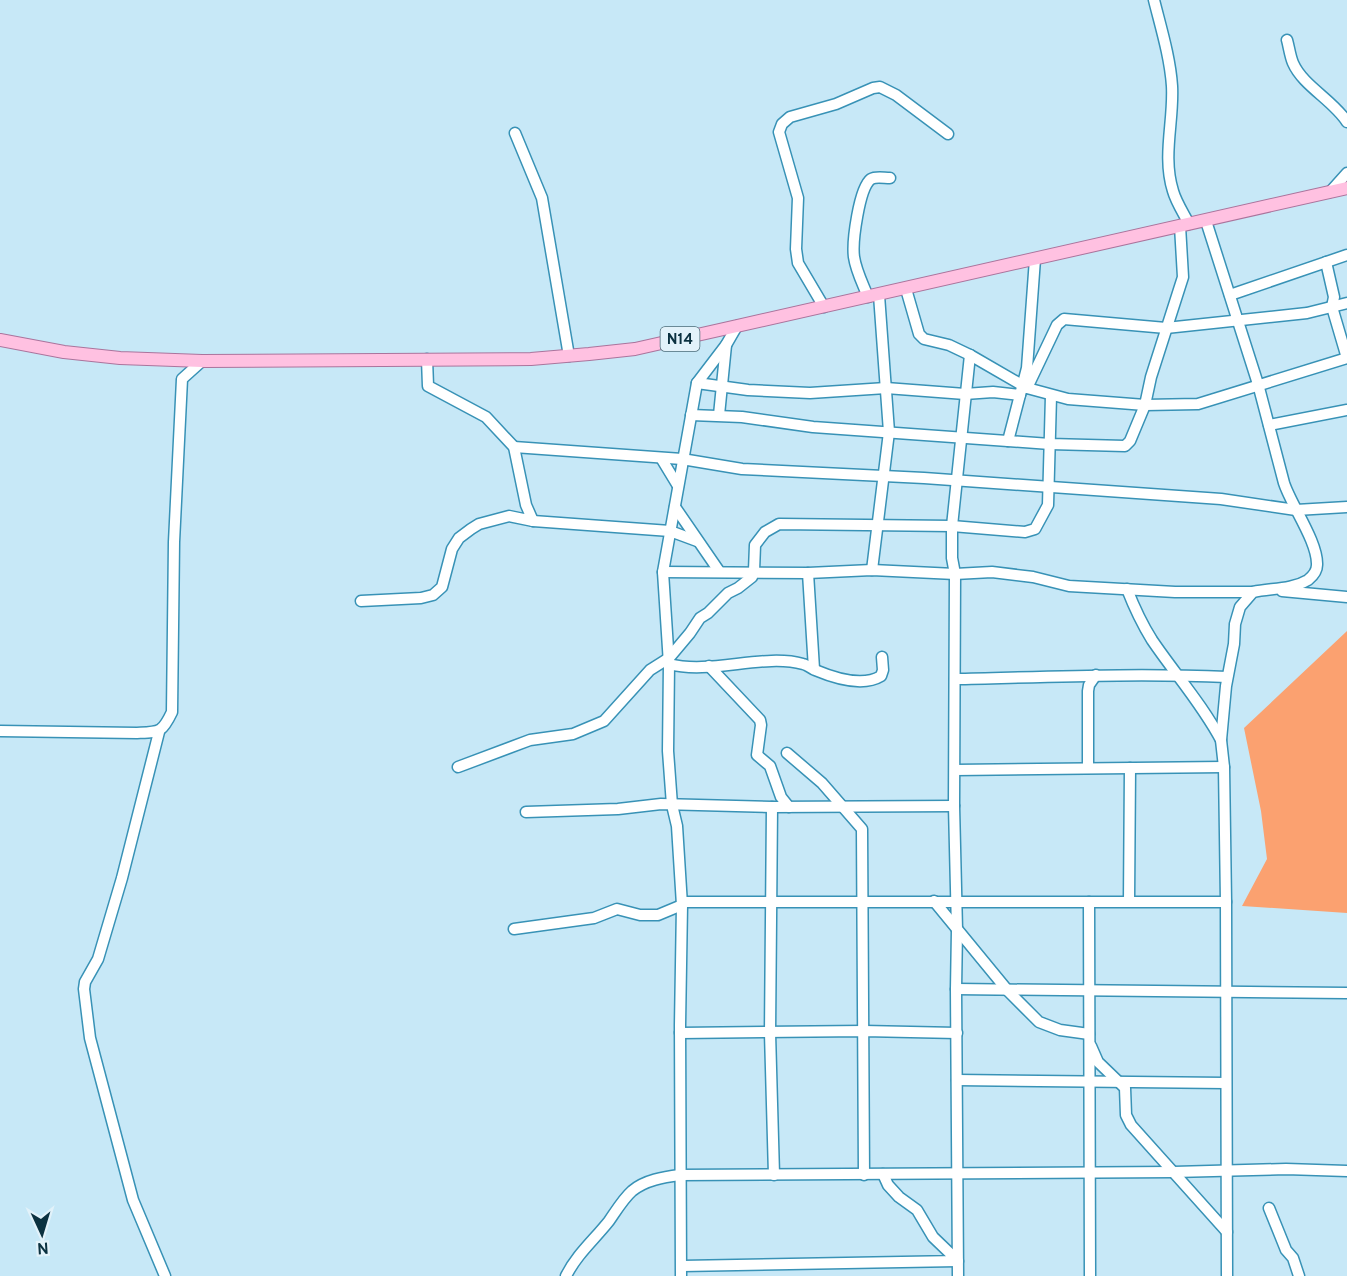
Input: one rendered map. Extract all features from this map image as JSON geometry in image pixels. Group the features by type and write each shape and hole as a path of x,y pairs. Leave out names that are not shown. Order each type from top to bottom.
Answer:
{"main road":[{"name":"N14","path":"0,340 87,354 202,361 531,359 635,349 1347,188"}],"street":[{"path":"691,415 719,415 813,427 962,438 1125,446 1130,441 1145,405 1183,277 1184,225 1173,192 1168,152 1172,84 1154,0"},
{"path":"1287,40 1293,63 1303,78 1320,92 1347,122"},
{"path":"824,307 798,262 798,198 779,132 782,124 790,117 836,104 880,87 896,95 948,134"},
{"path":"515,133 542,198 569,356"},
{"path":"1330,192 1347,173"},
{"path":"872,570 889,432 886,388 873,296 858,272 854,255 855,230 869,180 876,177 890,178"},
{"path":"663,572 808,573 872,570 955,574 992,572 1033,577 1069,586 1175,592 1253,592 1273,590 1307,580 1316,572 1315,553 1284,483 1258,384 1206,221"},
{"path":"1230,295 1347,255"},
{"path":"1024,390 1035,259"},
{"path":"697,383 721,387 810,393 886,388 965,394 1024,390 1068,399 1145,405 1198,404 1347,358 1332,307 1334,297 1326,262"},
{"path":"906,289 919,334 924,339 949,345 970,355 1024,390"},
{"path":"1008,441 1024,390 1057,325 1064,319 1166,328 1307,313 1347,303"},
{"path":"737,326 726,345 697,383 663,572 669,661 667,729 682,904 681,1271 958,1261"},
{"path":"719,415 726,345"},
{"path":"958,1276 957,930 954,806 955,574 951,558 952,526 970,355"},
{"path":"427,359 428,386 486,417 514,447 526,505 533,521"},
{"path":"165,1276 133,1200 90,1038 84,989 85,982 98,958 159,732 172,712 174,543 182,379 202,361"},
{"path":"458,767 530,740 573,734 604,721 650,670 669,661 700,618 708,613 719,600 752,577 755,545 765,532 779,524 952,526 1025,532 1035,529 1048,505 1051,396"},
{"path":"1269,425 1347,410"},
{"path":"514,447 682,459 742,469 1221,499 1296,510 1347,507"},
{"path":"661,458 678,486"},
{"path":"675,507 719,571"},
{"path":"361,601 421,598 433,595 442,587 452,549 459,538 479,524 509,516 533,521 670,531 697,541"},
{"path":"808,573 814,669"},
{"path":"1127,589 1138,617 1147,632 1206,712 1221,740"},
{"path":"1273,590 1347,597"},
{"path":"1227,1276 1226,902 1224,767 1221,740 1235,624 1240,607 1253,592"},
{"path":"669,661 678,666 779,661 803,664 860,682 874,681 881,676 882,657"},
{"path":"709,666 760,720 757,755 770,766 781,797 789,807"},
{"path":"955,679 1096,675 1227,677"},
{"path":"1088,768 1088,691 1096,675"},
{"path":"0,731 159,732"},
{"path":"787,753 822,783 862,829 864,1174"},
{"path":"955,770 1224,767"},
{"path":"1129,901 1130,768"},
{"path":"526,812 618,809 661,804 772,807 954,806"},
{"path":"772,807 771,1033 774,1175"},
{"path":"514,929 594,918 617,909 640,915 658,915 682,904 934,901 1226,902"},
{"path":"934,901 1008,991 1039,1022 1089,1037"},
{"path":"1089,902 1090,1276"},
{"path":"956,989 1347,993"},
{"path":"680,1033 864,1031 957,1033"},
{"path":"1089,1037 1098,1062 1125,1088 1127,1120 1227,1232"},
{"path":"957,1080 1226,1083"},
{"path":"566,1276 582,1249 600,1232 631,1191 655,1180 680,1175 1174,1172 1286,1169 1347,1171"},
{"path":"883,1174 888,1185 899,1197 917,1210 933,1237 958,1261"},
{"path":"1269,1208 1299,1276"}],"shaded area":[{"path":"1347,631 1347,913 1242,906 1267,859 1261,811 1244,728"}]}
